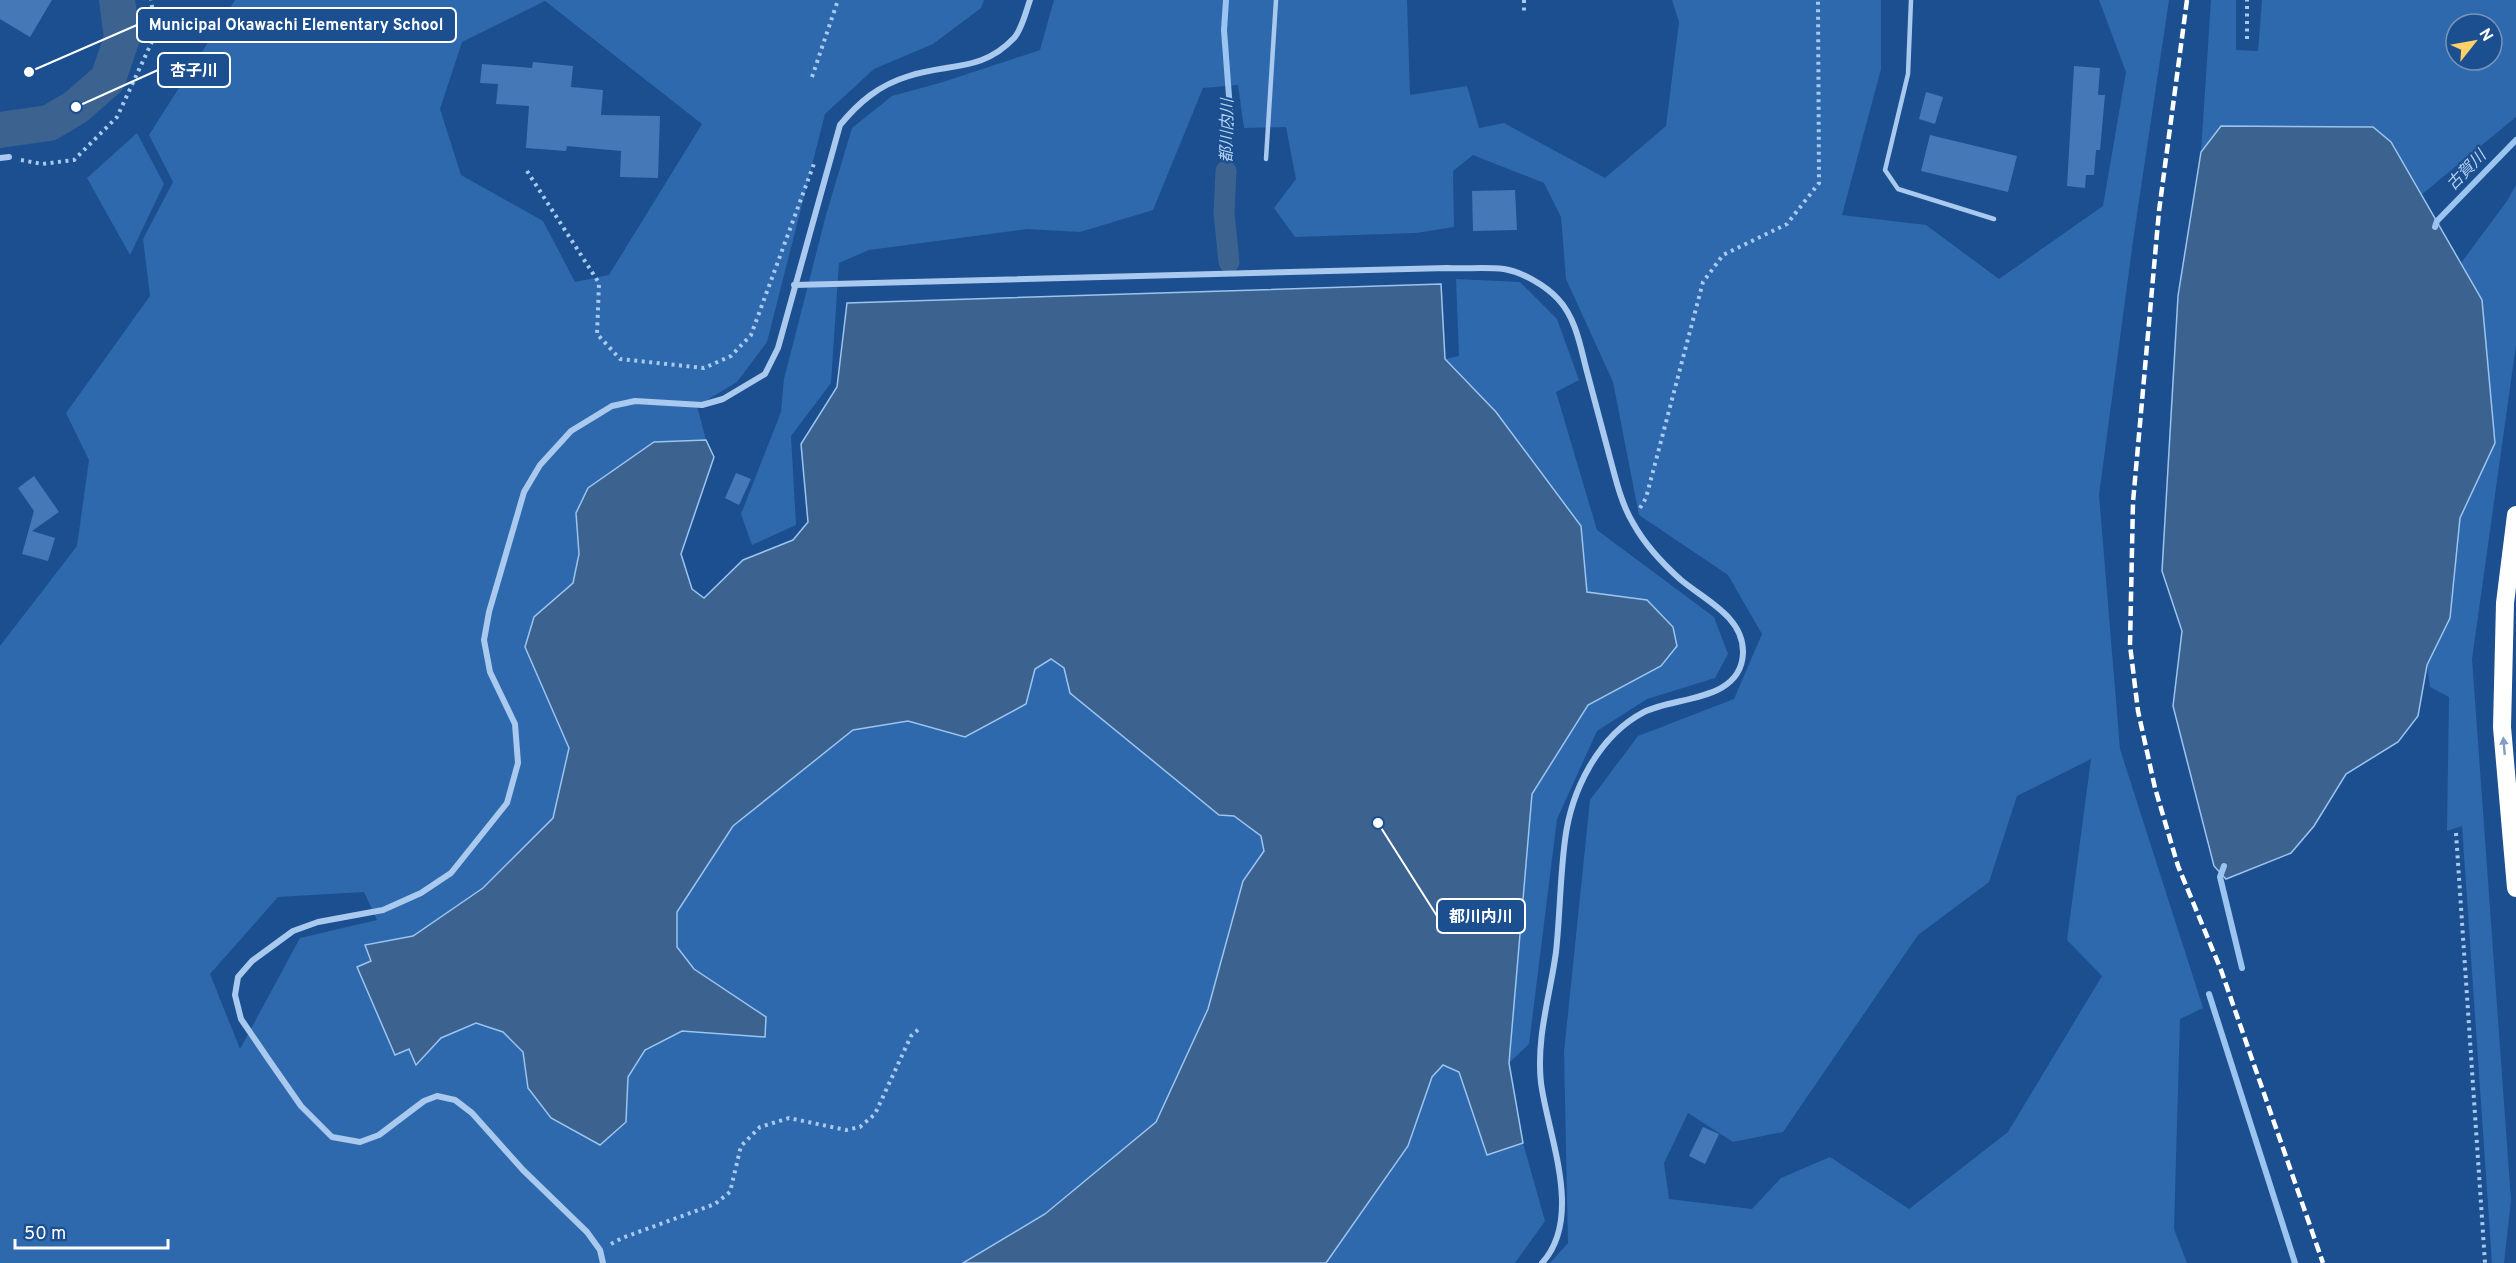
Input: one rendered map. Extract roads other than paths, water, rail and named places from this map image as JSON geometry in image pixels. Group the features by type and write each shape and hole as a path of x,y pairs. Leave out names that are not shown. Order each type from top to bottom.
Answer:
{"highway":[{"path":"2516,515 2505,603 2502,727 2516,888"}],"street":[{"path":"603,1263 600,1250 587,1232 523,1170 472,1113 455,1100 437,1096 424,1101 379,1135 360,1142 332,1137 302,1106 241,1019 235,995 238,976 252,961 293,931 318,922 383,910 421,893 451,873 507,803 518,763 515,724 490,672 484,640 489,612 524,492 540,465 571,431 612,406 635,401 702,405 723,399 765,374 778,348 840,125 859,102 884,85 910,75 964,67 989,58 1016,36 1030,0"},
{"path":"0,158 9,157"},
{"path":"794,285 1436,268 1504,269 1532,279 1558,299 1576,328 1620,495 1632,522 1645,541 1680,579 1724,611 1740,634 1743,651 1740,670 1726,686 1706,695 1669,702 1643,713 1617,731 1599,750 1577,792 1565,837 1556,953 1540,1042 1541,1082 1560,1173 1562,1203 1559,1234 1542,1263"}],"lane":[{"path":"1266,159 1276,0"},
{"path":"1911,0 1908,74 1885,170 1898,189 1994,219"}],"waterway":[{"path":"0,130 49,123 76,107 108,79 122,38 117,0"},
{"name":"都川内川","path":"1226,0 1224,30 1231,123 1226,171"},
{"name":"古賀川","path":"2435,227 2437,221 2516,140"},
{"name":"都川内川","path":"1226,171 1224,213 1229,262"},
{"path":"2224,866 2220,877 2242,968"},
{"path":"2209,994 2295,1263"}],"railway":[{"path":"2187,0 2159,211 2133,502 2130,645 2138,711 2155,788 2178,866 2221,970 2323,1263"}],"place":[{"name":"Municipal Okawachi Elementary School","path":"29,72"},
{"name":"杏子川","path":"76,107"},
{"name":"都川内川","path":"1378,823"}]}
